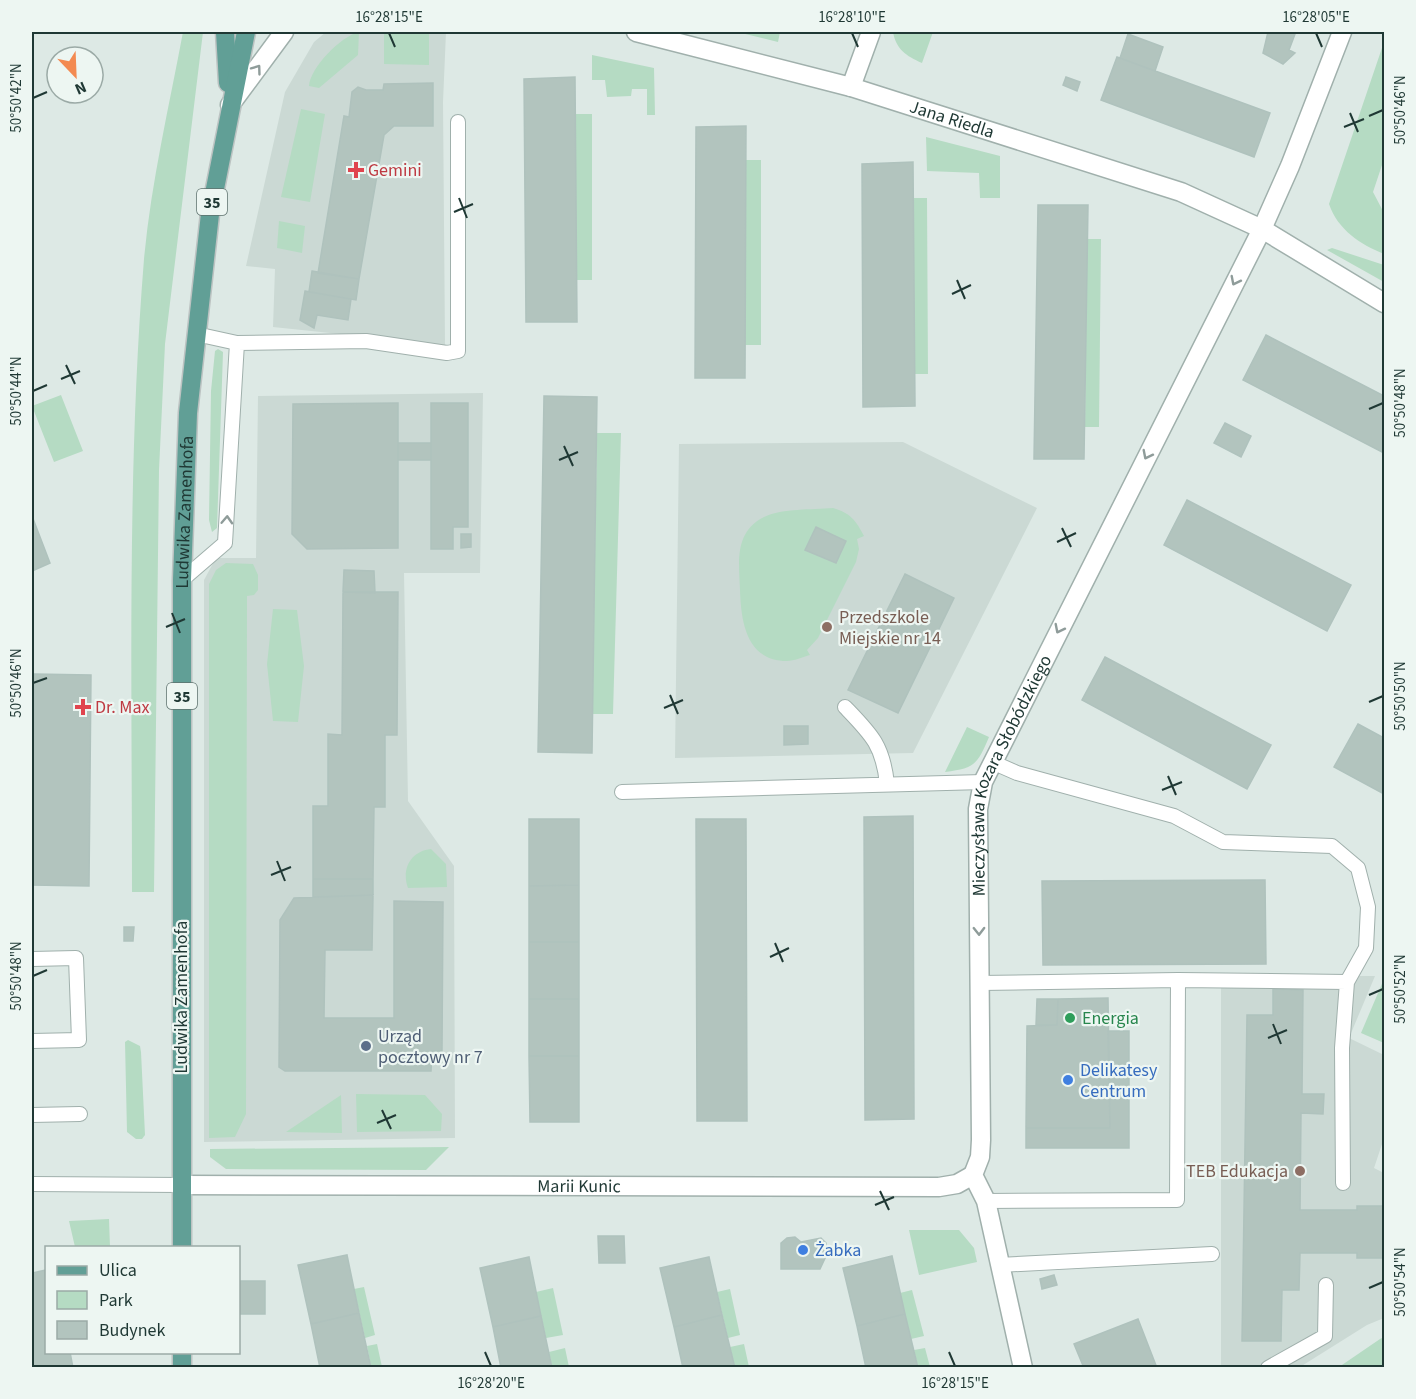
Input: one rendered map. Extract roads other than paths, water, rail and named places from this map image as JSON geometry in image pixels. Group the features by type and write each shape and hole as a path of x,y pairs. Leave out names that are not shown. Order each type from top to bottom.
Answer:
{"main road":[{"path":"225,32 229,106"},
{"name":"Ludwika Zamenhofa","path":"182,1246 182,580 188,413 210,214 229,106 246,32"}],"street":[{"path":"229,106 284,32"},
{"name":"Jana Riedla","path":"636,32 851,87 1181,192 1262,229 1384,303"},
{"path":"851,87 871,32"},
{"name":"Mieczysława Kozara Słobódzkiego","path":"973,1175 980,1157 981,1140 978,809 983,782 1262,229 1290,166 1342,32"},
{"path":"973,1175 986,1201 1023,1368"},
{"name":"Marii Kunic","path":"181,1185 939,1187 957,1184 973,1175"}],"lane":[{"path":"196,334 237,343 366,341 447,353 458,351 458,122"},
{"path":"182,580 225,543 237,343"},
{"path":"845,707 876,739 885,762 886,784"},
{"path":"992,762 1017,773 1174,816 1223,842 1332,846 1358,868 1368,908 1366,948 1347,982 1342,1048 1342,1184"},
{"path":"622,792 983,782"},
{"path":"32,959 76,958 79,1040 32,1041"},
{"path":"980,983 1178,980 1347,982"},
{"path":"986,1201 1178,1200 1178,980"},
{"path":"32,1115 80,1114"},
{"path":"32,1184 181,1185"},
{"path":"999,1265 1212,1254"},
{"path":"1268,1368 1325,1336 1326,1285"}],"place":[{"name":"Gemini","path":"356,170"},
{"name":"Przedszkole Miejskie nr 14","path":"827,627"},
{"name":"Dr. Max","path":"83,707"},
{"name":"Energia","path":"1070,1018"},
{"name":"Urząd pocztowy nr 7","path":"366,1046"},
{"name":"Delikatesy Centrum","path":"1068,1080"},
{"name":"TEB Edukacja","path":"1300,1171"},
{"name":"Żabka","path":"803,1250"}]}
